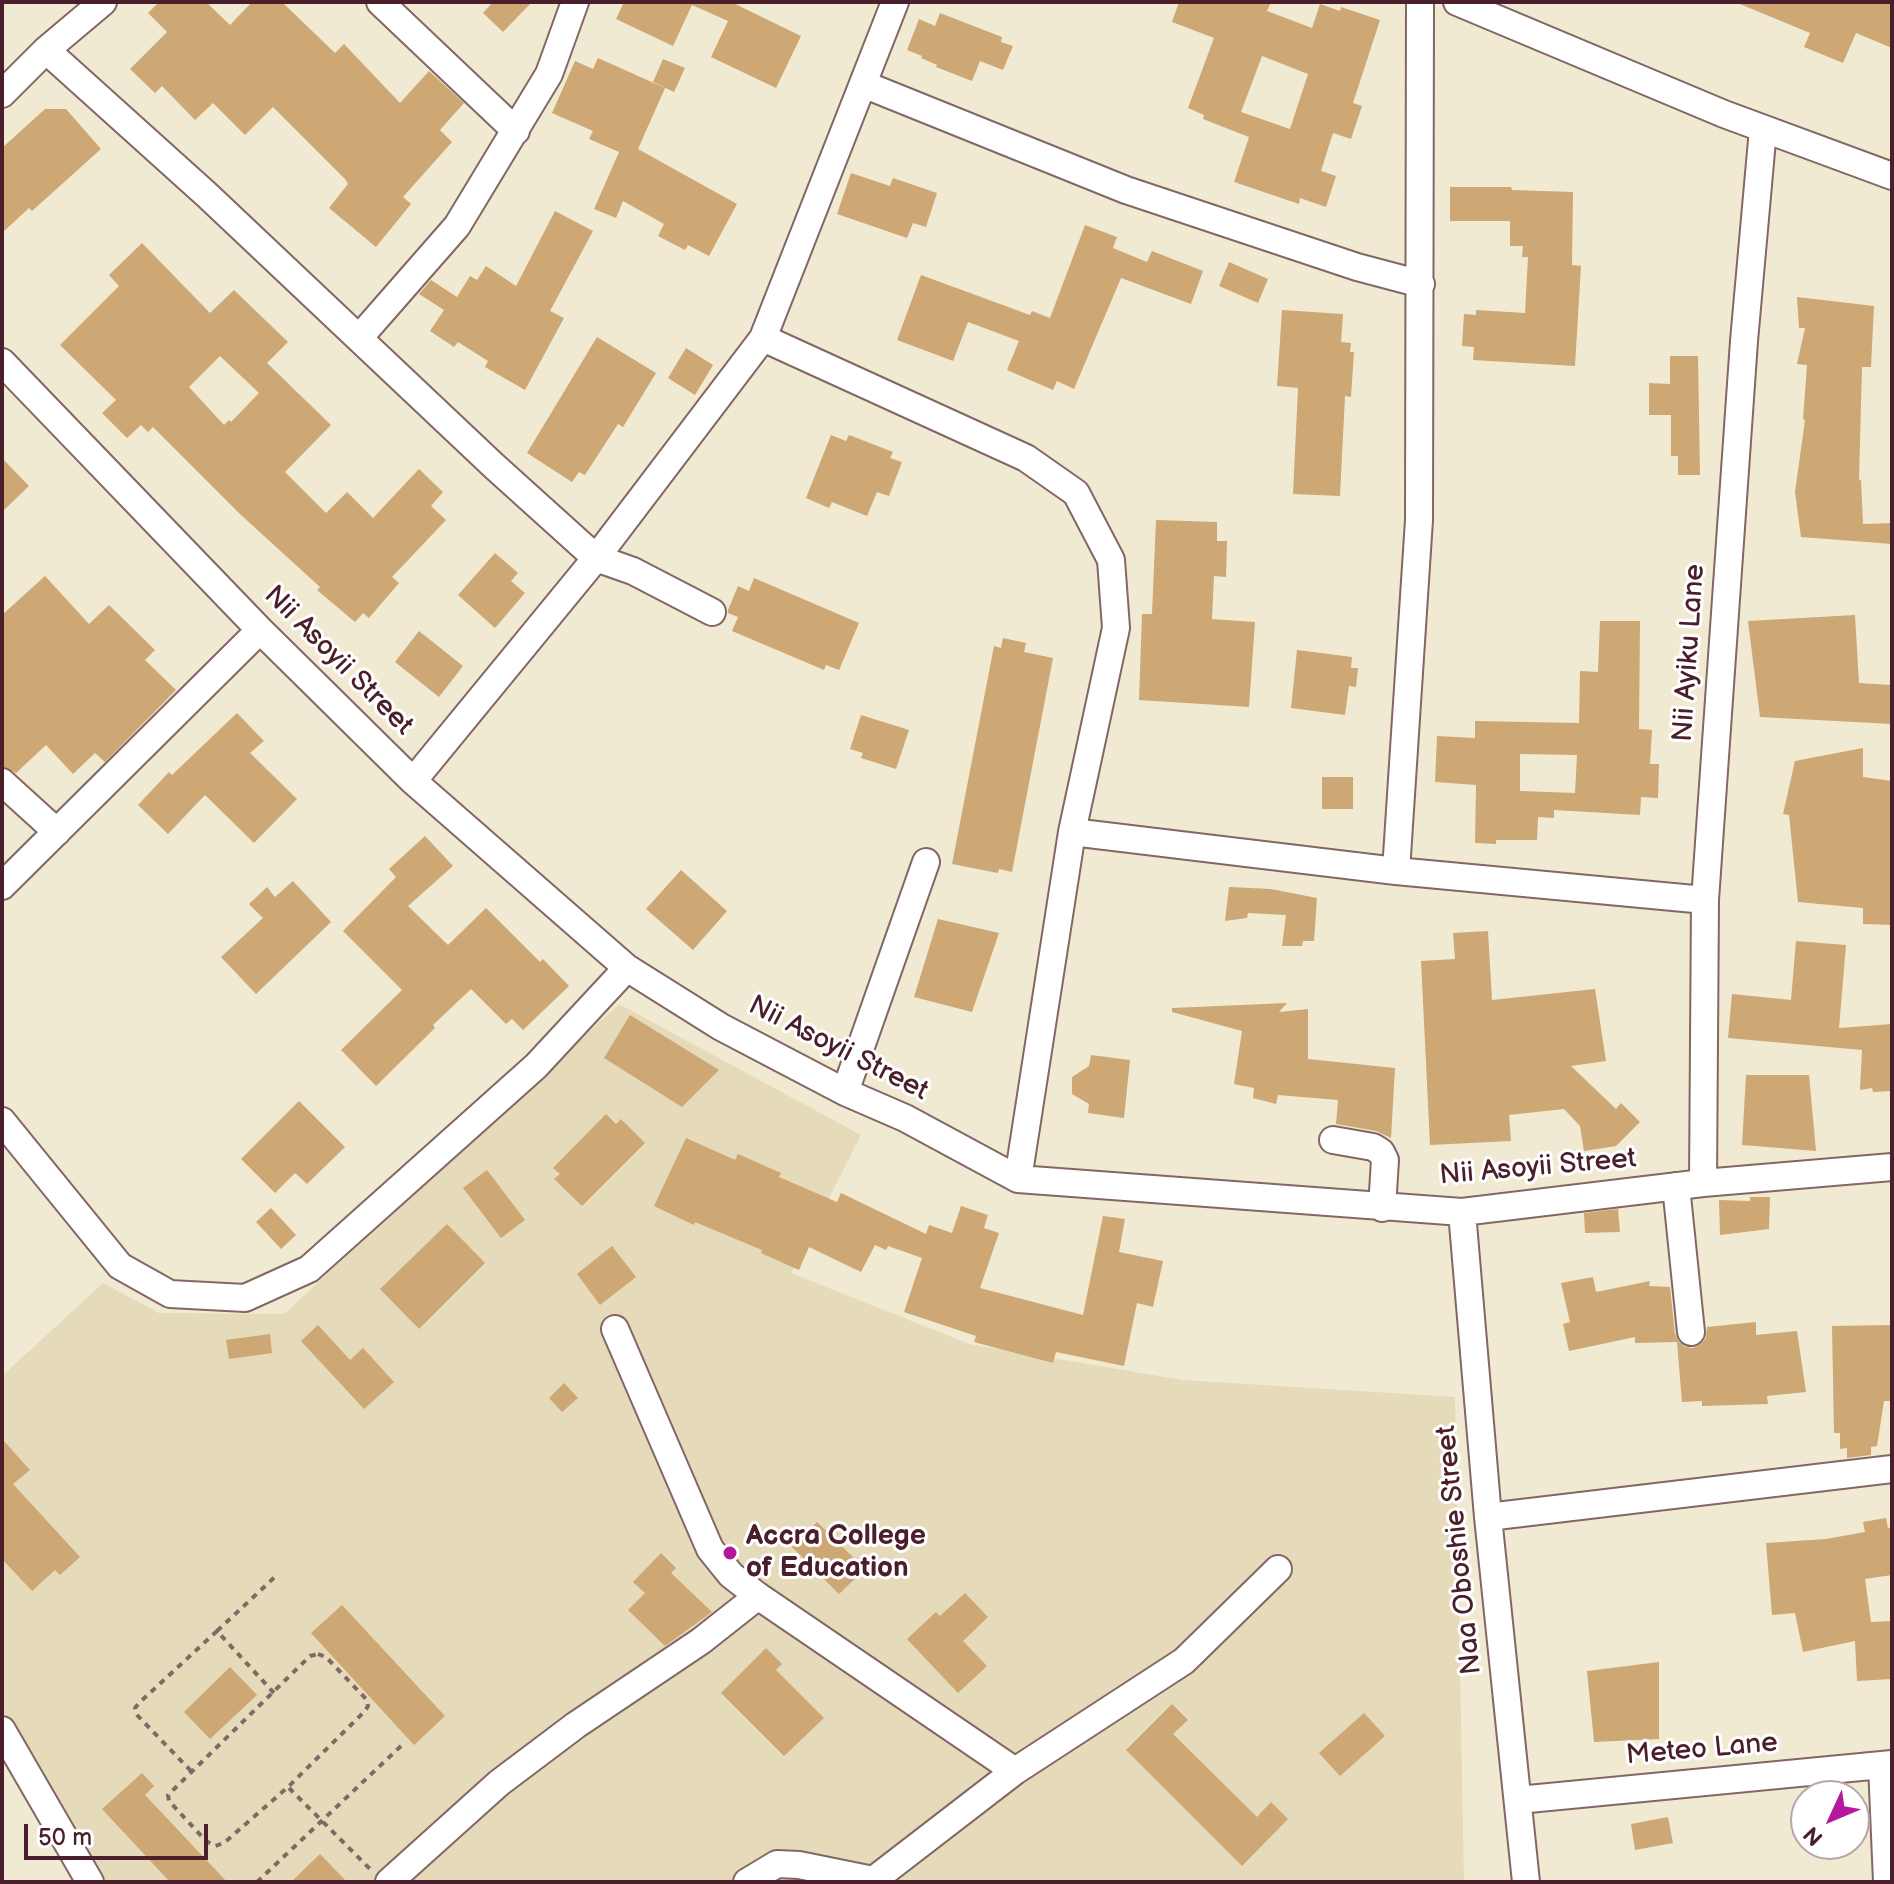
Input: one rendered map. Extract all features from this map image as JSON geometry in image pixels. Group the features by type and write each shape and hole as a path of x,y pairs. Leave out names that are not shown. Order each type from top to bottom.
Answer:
{"street":[{"path":"2,94 46,50 103,2"},
{"path":"380,2 516,131"},
{"path":"359,338 457,226 549,74 575,2"},
{"path":"413,781 596,558 763,338 895,2"},
{"path":"1396,871 1419,520 1420,2"},
{"path":"1457,2 1763,129 1892,176"},
{"path":"46,50 207,195 596,558 633,571 712,612"},
{"path":"863,84 1126,190 1357,267 1421,284"},
{"name":"Nii Ayiku Lane","path":"1703,1183 1705,900 1743,357 1763,129"},
{"path":"763,338 1026,458 1076,493 1111,560 1116,628 1072,832 1018,1179"},
{"name":"Nii Asoyii Street","path":"2,362 260,630 413,781 627,968 721,1027 845,1092 905,1118 1018,1179 1462,1212 1703,1183 1892,1167"},
{"path":"2,886 260,630"},
{"path":"2,782 57,832"},
{"path":"1072,832 1396,871 1705,900"},
{"path":"845,1092 926,862"},
{"path":"2,1121 120,1266 170,1294 245,1298 309,1269 536,1066 627,968"},
{"path":"1333,1140 1373,1147 1381,1152 1385,1160 1382,1208"},
{"path":"1676,1186 1691,1332"},
{"name":"Naa Oboshie Street","path":"1462,1212 1488,1517 1526,1882"},
{"path":"615,1329 710,1549 731,1575 1015,1771"},
{"path":"1488,1517 1892,1469"},
{"path":"747,1882 777,1864 799,1865 872,1881 1015,1771 1184,1661 1278,1569"},
{"path":"381,1877 576,1725 701,1641 758,1596"},
{"path":"2,1730 90,1882"},
{"path":"1887,1764 1887,1882"},
{"name":"Meteo Lane","path":"1518,1800 1887,1764"}],"path":[{"path":"191,1771 136,1714 135,1708 277,1575"},
{"path":"217,1631 274,1693"},
{"path":"318,1654 326,1657 367,1700 368,1706 288,1787 224,1843 215,1846 206,1841 169,1801 168,1795 172,1789 191,1771 310,1656 318,1654"},
{"path":"257,1882 401,1746"},
{"path":"288,1787 381,1877"}],"shaded area":[{"name":"Accra College of Education","path":"619,1004 861,1135 791,1273 969,1344 1182,1380 1455,1397 1464,1882 96,1882 2,1709 2,1376 103,1283 159,1313 284,1314"}],"building":[{"path":"159,2 206,2 230,25 252,2 282,2 335,53 344,44 400,103 429,71 464,103 440,130 452,142 403,197 411,204 376,247 329,208 348,184 345,179 273,107 245,135 213,103 195,120 162,86 155,93 130,69 167,32 148,13"},
{"path":"493,2 532,2 503,32 483,13"},
{"path":"624,2 731,2 801,36 776,88 711,57 728,21 692,5 673,46 616,19"},
{"path":"1179,2 1271,2 1267,11 1312,28 1320,4 1340,11 1341,7 1380,20 1353,103 1362,106 1351,139 1333,133 1321,171 1336,176 1326,207 1300,198 1299,204 1234,182 1249,137 1203,119 1204,115 1188,108 1214,38 1172,22","holes":["1262,56 1308,74 1290,129 1241,112"]},
{"path":"1735,2 1892,2 1892,48 1856,33 1843,63 1804,47 1810,33"},
{"path":"940,13 1002,37 1001,42 1013,46 1003,70 980,61 972,81 936,67 922,56 907,50 919,19 935,26"},
{"path":"598,58 665,88 638,149 737,204 709,256 688,245 685,250 658,236 664,224 623,201 616,218 594,209 619,152 589,139 593,131 552,113 575,61 593,69"},
{"path":"663,59 685,68 674,92 653,82"},
{"path":"45,109 66,109 101,149 32,211 29,208 2,233 2,148"},
{"path":"851,173 890,186 893,178 937,193 926,227 913,223 907,238 837,214"},
{"path":"1450,187 1511,187 1512,190 1573,192 1572,265 1581,266 1575,366 1473,360 1474,347 1462,346 1464,314 1476,315 1476,310 1525,313 1528,257 1522,257 1523,246 1510,246 1510,221 1450,221"},
{"path":"555,211 593,231 550,311 564,318 525,390 485,367 488,361 458,342 454,347 430,331 444,310 419,294 431,280 457,297 470,276 477,280 486,266 516,286"},
{"path":"1085,225 1117,237 1113,248 1147,262 1152,251 1203,271 1191,304 1121,278 1074,389 1057,381 1053,390 1007,370 1019,341 968,322 953,361 897,340 921,275 1030,315 1032,311 1050,318"},
{"path":"142,243 210,313 234,290 288,342 267,363 331,425 285,472 326,513 347,492 373,518 419,469 443,492 431,506 446,520 392,577 399,583 369,618 363,613 355,622 317,590 320,587 241,515 153,427 148,432 141,425 127,438 102,413 116,400 60,345 119,286 109,275","holes":["220,356 259,393 231,422 229,420 224,425 189,387"]},
{"path":"1229,262 1268,279 1258,303 1219,286"},
{"path":"1797,297 1874,306 1871,367 1862,367 1859,480 1863,524 1892,523 1892,544 1801,537 1795,492 1805,420 1807,365 1797,364 1805,328 1799,328"},
{"path":"1282,310 1343,314 1341,342 1351,343 1350,352 1354,352 1351,397 1345,396 1340,496 1293,494 1298,388 1277,386"},
{"path":"597,337 656,373 623,427 618,424 585,475 579,472 572,482 527,453"},
{"path":"686,348 713,365 695,395 668,378"},
{"path":"1670,356 1698,356 1700,475 1678,475 1678,456 1671,456 1671,415 1649,415 1649,383 1670,384"},
{"path":"831,435 846,441 849,435 893,452 890,458 902,462 889,496 877,492 867,516 832,502 829,508 806,498"},
{"path":"2,458 29,486 2,512"},
{"path":"1156,520 1217,522 1217,541 1227,541 1226,577 1214,576 1212,619 1255,622 1249,707 1139,700 1142,614 1152,614"},
{"path":"495,553 518,573 511,581 525,593 495,628 458,595"},
{"path":"45,576 89,624 109,605 155,650 145,660 176,690 105,762 95,753 73,774 46,745 16,773 2,766 2,615"},
{"path":"754,578 859,623 839,670 826,665 824,670 732,631 738,617 728,613 728,610 738,586 749,591"},
{"path":"1855,615 1859,683 1892,685 1892,724 1760,717 1748,621"},
{"path":"1600,621 1640,621 1639,729 1652,730 1650,764 1659,764 1658,798 1641,797 1640,815 1554,810 1554,818 1538,817 1537,840 1475,843 1476,785 1435,782 1437,736 1475,738 1475,721 1579,723 1580,671 1598,672","holes":["1520,754 1577,755 1575,793 1520,791"]},
{"path":"419,631 463,666 439,697 395,662"},
{"path":"1003,638 1026,643 1024,652 1053,658 1012,872 999,869 998,873 952,864 994,646 1001,648"},
{"path":"1297,650 1352,657 1351,668 1358,668 1356,687 1349,686 1345,715 1291,708"},
{"path":"237,713 264,741 250,753 297,799 254,843 205,795 168,834 138,805 169,772 172,775"},
{"path":"861,715 909,730 896,769 861,758 863,753 850,749"},
{"path":"1863,748 1863,777 1892,781 1892,925 1863,924 1863,908 1798,902 1789,815 1783,814 1795,761"},
{"path":"1322,777 1353,777 1353,809 1322,809"},
{"path":"425,836 453,866 408,906 448,945 486,908 569,986 523,1030 512,1019 506,1024 471,989 376,1086 341,1050 402,990 343,931 396,877 389,869"},
{"path":"681,870 727,911 693,950 646,909"},
{"path":"293,881 331,922 256,994 221,957 263,918 249,904 267,887 275,897"},
{"path":"1229,887 1271,889 1317,898 1314,941 1303,941 1302,946 1282,946 1286,915 1248,913 1247,918 1225,921"},
{"path":"938,919 999,933 972,1012 914,997"},
{"path":"1488,931 1492,1000 1595,989 1606,1061 1571,1066 1616,1109 1621,1103 1640,1122 1616,1146 1584,1151 1580,1126 1564,1109 1509,1115 1511,1141 1430,1145 1421,961 1455,959 1453,933"},
{"path":"1796,941 1846,945 1839,1028 1892,1024 1892,1091 1860,1090 1862,1050 1728,1038 1732,994 1791,1000"},
{"path":"1287,1003 1279,1012 1308,1009 1308,1059 1395,1068 1391,1138 1376,1131 1336,1124 1338,1100 1278,1095 1276,1104 1253,1098 1254,1088 1234,1084 1242,1031 1172,1012 1172,1008"},
{"path":"630,1015 719,1070 682,1107 604,1058"},
{"path":"1091,1055 1130,1060 1124,1118 1088,1113 1089,1104 1072,1094 1072,1077 1089,1066"},
{"path":"1746,1075 1809,1075 1816,1151 1742,1145"},
{"path":"299,1101 345,1147 307,1184 295,1173 275,1193 241,1159"},
{"path":"606,1114 616,1124 621,1119 645,1143 582,1206 554,1179 560,1174 553,1168"},
{"path":"686,1138 735,1160 738,1154 781,1173 779,1177 837,1202 841,1193 926,1234 929,1225 952,1233 961,1206 988,1215 984,1228 999,1233 980,1288 1083,1315 1103,1216 1125,1219 1119,1252 1163,1261 1153,1307 1137,1303 1124,1366 1056,1352 1053,1363 974,1342 976,1336 904,1312 922,1258 888,1246 886,1250 875,1245 861,1272 809,1247 799,1270 761,1253 762,1250 695,1222 694,1225 654,1206"},
{"path":"487,1170 525,1220 501,1238 463,1188"},
{"path":"1750,1197 1770,1197 1769,1229 1720,1235 1719,1200 1750,1201"},
{"path":"271,1208 296,1235 281,1249 256,1222"},
{"path":"1618,1209 1620,1232 1585,1233 1584,1213"},
{"path":"447,1224 485,1263 419,1329 380,1289"},
{"path":"612,1246 636,1277 600,1305 577,1274"},
{"path":"1593,1277 1596,1292 1650,1281 1649,1286 1670,1287 1675,1334 1685,1347 1693,1348 1701,1344 1706,1338 1707,1327 1756,1322 1756,1335 1797,1331 1806,1392 1767,1396 1768,1404 1702,1406 1702,1401 1682,1402 1677,1342 1635,1343 1635,1337 1569,1351 1563,1324 1570,1322 1561,1283"},
{"path":"318,1325 350,1360 363,1348 394,1382 364,1409 301,1341"},
{"path":"1892,1325 1892,1401 1884,1401 1877,1446 1871,1447 1871,1455 1847,1458 1847,1448 1840,1449 1840,1433 1834,1433 1832,1326"},
{"path":"270,1334 272,1353 229,1359 226,1340"},
{"path":"564,1383 578,1398 562,1412 549,1398"},
{"path":"2,1439 30,1470 13,1484 80,1557 60,1575 55,1570 32,1591 2,1559"},
{"path":"1886,1518 1888,1528 1892,1527 1892,1575 1865,1579 1871,1622 1892,1621 1892,1679 1857,1681 1855,1641 1803,1652 1795,1613 1772,1615 1766,1543 1826,1539 1865,1532 1863,1522"},
{"path":"817,1522 865,1569 839,1594 792,1547"},
{"path":"661,1553 676,1568 671,1573 712,1612 665,1646 628,1610 645,1593 633,1582"},
{"path":"965,1593 988,1617 963,1641 987,1666 958,1693 907,1639 936,1612 940,1616"},
{"path":"342,1605 445,1716 414,1745 311,1633"},
{"path":"766,1648 782,1664 776,1670 824,1718 784,1756 721,1693"},
{"path":"1659,1662 1659,1739 1594,1742 1587,1671"},
{"path":"230,1667 257,1695 210,1739 184,1712"},
{"path":"1172,1704 1188,1720 1173,1734 1257,1817 1271,1802 1288,1819 1242,1866 1126,1750"},
{"path":"1364,1713 1385,1736 1340,1776 1319,1753"},
{"path":"142,1773 154,1786 145,1795 227,1882 170,1882 102,1809"},
{"path":"1668,1817 1673,1843 1635,1850 1631,1824"},
{"path":"320,1854 347,1882 291,1882"}],"place":[{"name":"Accra College of Education","path":"730,1553"}]}
